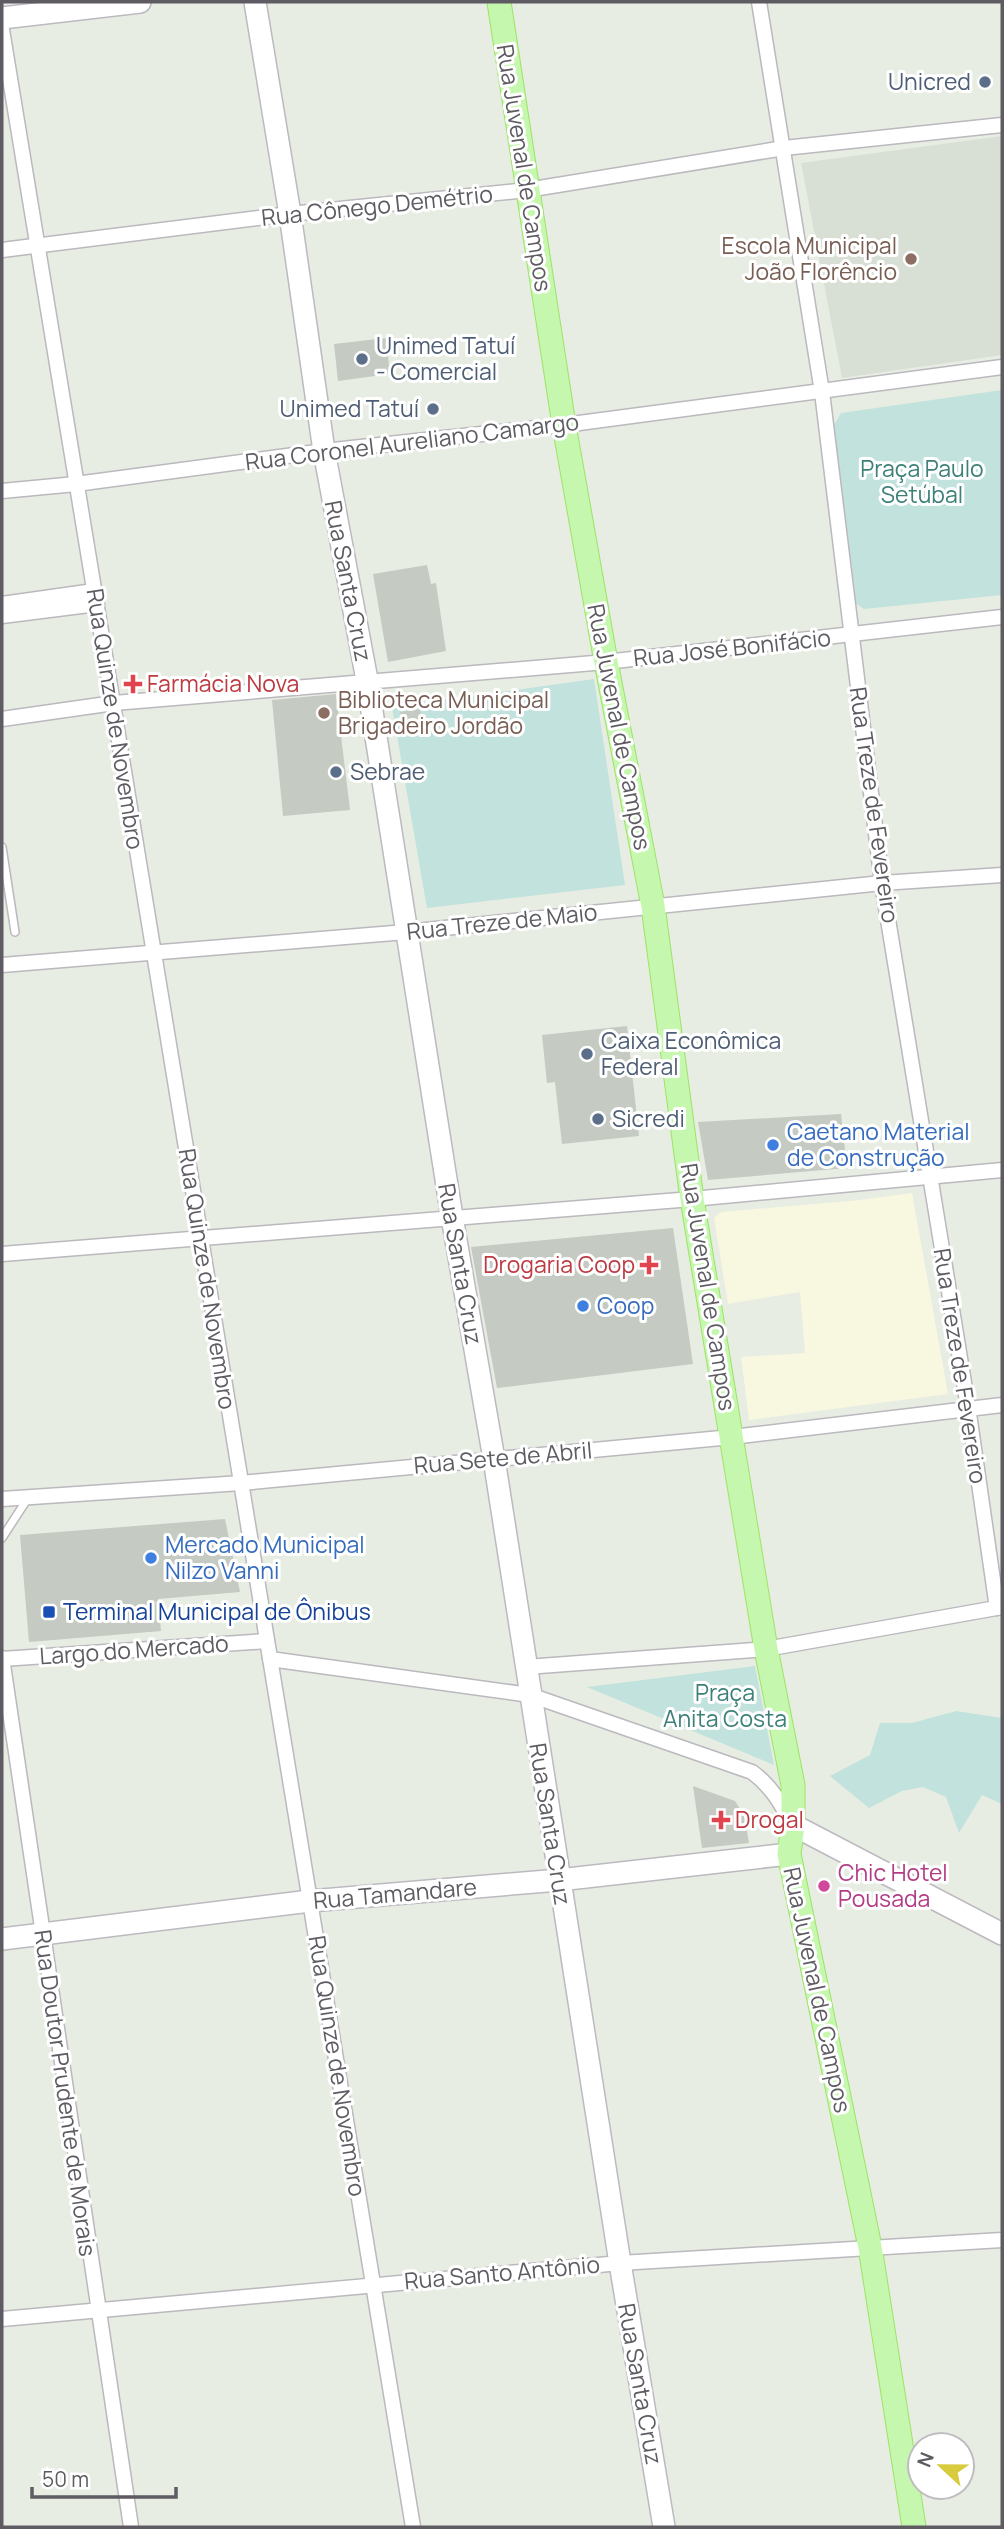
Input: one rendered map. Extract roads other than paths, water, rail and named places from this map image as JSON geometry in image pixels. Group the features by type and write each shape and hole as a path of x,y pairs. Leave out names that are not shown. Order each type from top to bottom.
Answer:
{"main road":[{"path":"2,18 140,2"},
{"name":"Rua Santa Cruz","path":"255,2 290,214 324,451 367,680 664,2527"},
{"name":"Rua Juvenal de Campos","path":"499,2 564,425 653,906 692,1199 766,1649 793,1785 793,1825 789,1854 870,2247 914,2527"},
{"path":"793,1825 1002,1934"},
{"name":"Rua Tamandare","path":"2,1939 310,1902 559,1880 789,1854"}],"street":[{"name":"Rua Treze de Fevereiro","path":"759,2 822,392 882,883 1000,1608"},
{"name":"Rua Quinze de Novembro","path":"2,30 412,2527"},
{"name":"Rua Cônego Demétrio","path":"2,250 290,214 527,190 784,148 1002,125"},
{"path":"822,392 1002,367"},
{"name":"Rua Coronel Aureliano Camargo","path":"2,491 822,392"},
{"path":"2,604 95,597"},
{"path":"2,616 95,597"},
{"name":"Rua José Bonifácio","path":"2,719 114,703 606,662 1002,617"},
{"name":"Rua Treze de Maio","path":"2,965 406,932 882,883 1002,875"},
{"path":"2,1254 692,1199 1002,1170"},
{"name":"Rua Sete de Abril","path":"2,1499 241,1483 732,1437 1002,1405"},
{"path":"526,1667 766,1649 1000,1608"},
{"name":"Largo do Mercado","path":"2,1658 267,1641"},
{"name":"Rua Doutor Prudente de Morais","path":"2,1658 131,2527"},
{"path":"270,1659 530,1695 752,1772 774,1792 793,1825"},
{"name":"Rua Santo Antônio","path":"2,2319 620,2263 1002,2239"}],"lane":[{"path":"2,847 15,932"},
{"path":"2,1538 28,1497"}],"place":[{"name":"Unicred","path":"985,82"},
{"name":"Escola Municipal João Florêncio","path":"911,259"},
{"name":"Unimed Tatuí - Comercial","path":"362,359"},
{"name":"Unimed Tatuí","path":"433,409"},
{"name":"Farmácia Nova","path":"133,684"},
{"name":"Biblioteca Municipal Brigadeiro Jordão","path":"324,713"},
{"name":"Sebrae","path":"336,772"},
{"name":"Caixa Econômica Federal","path":"587,1054"},
{"name":"Sicredi","path":"598,1119"},
{"name":"Caetano Material de Construção","path":"773,1145"},
{"name":"Drogaria Coop","path":"649,1265"},
{"name":"Coop","path":"583,1306"},
{"name":"Mercado Municipal Nilzo Vanni","path":"151,1558"},
{"name":"Terminal Municipal de Ônibus","path":"49,1612"},
{"name":"Drogal","path":"721,1820"},
{"name":"Chic Hotel Pousada","path":"824,1886"}],"park label":[{"name":"Praça Paulo Setúbal","path":"922,482"},
{"name":"Praça Anita Costa","path":"725,1706"}]}
